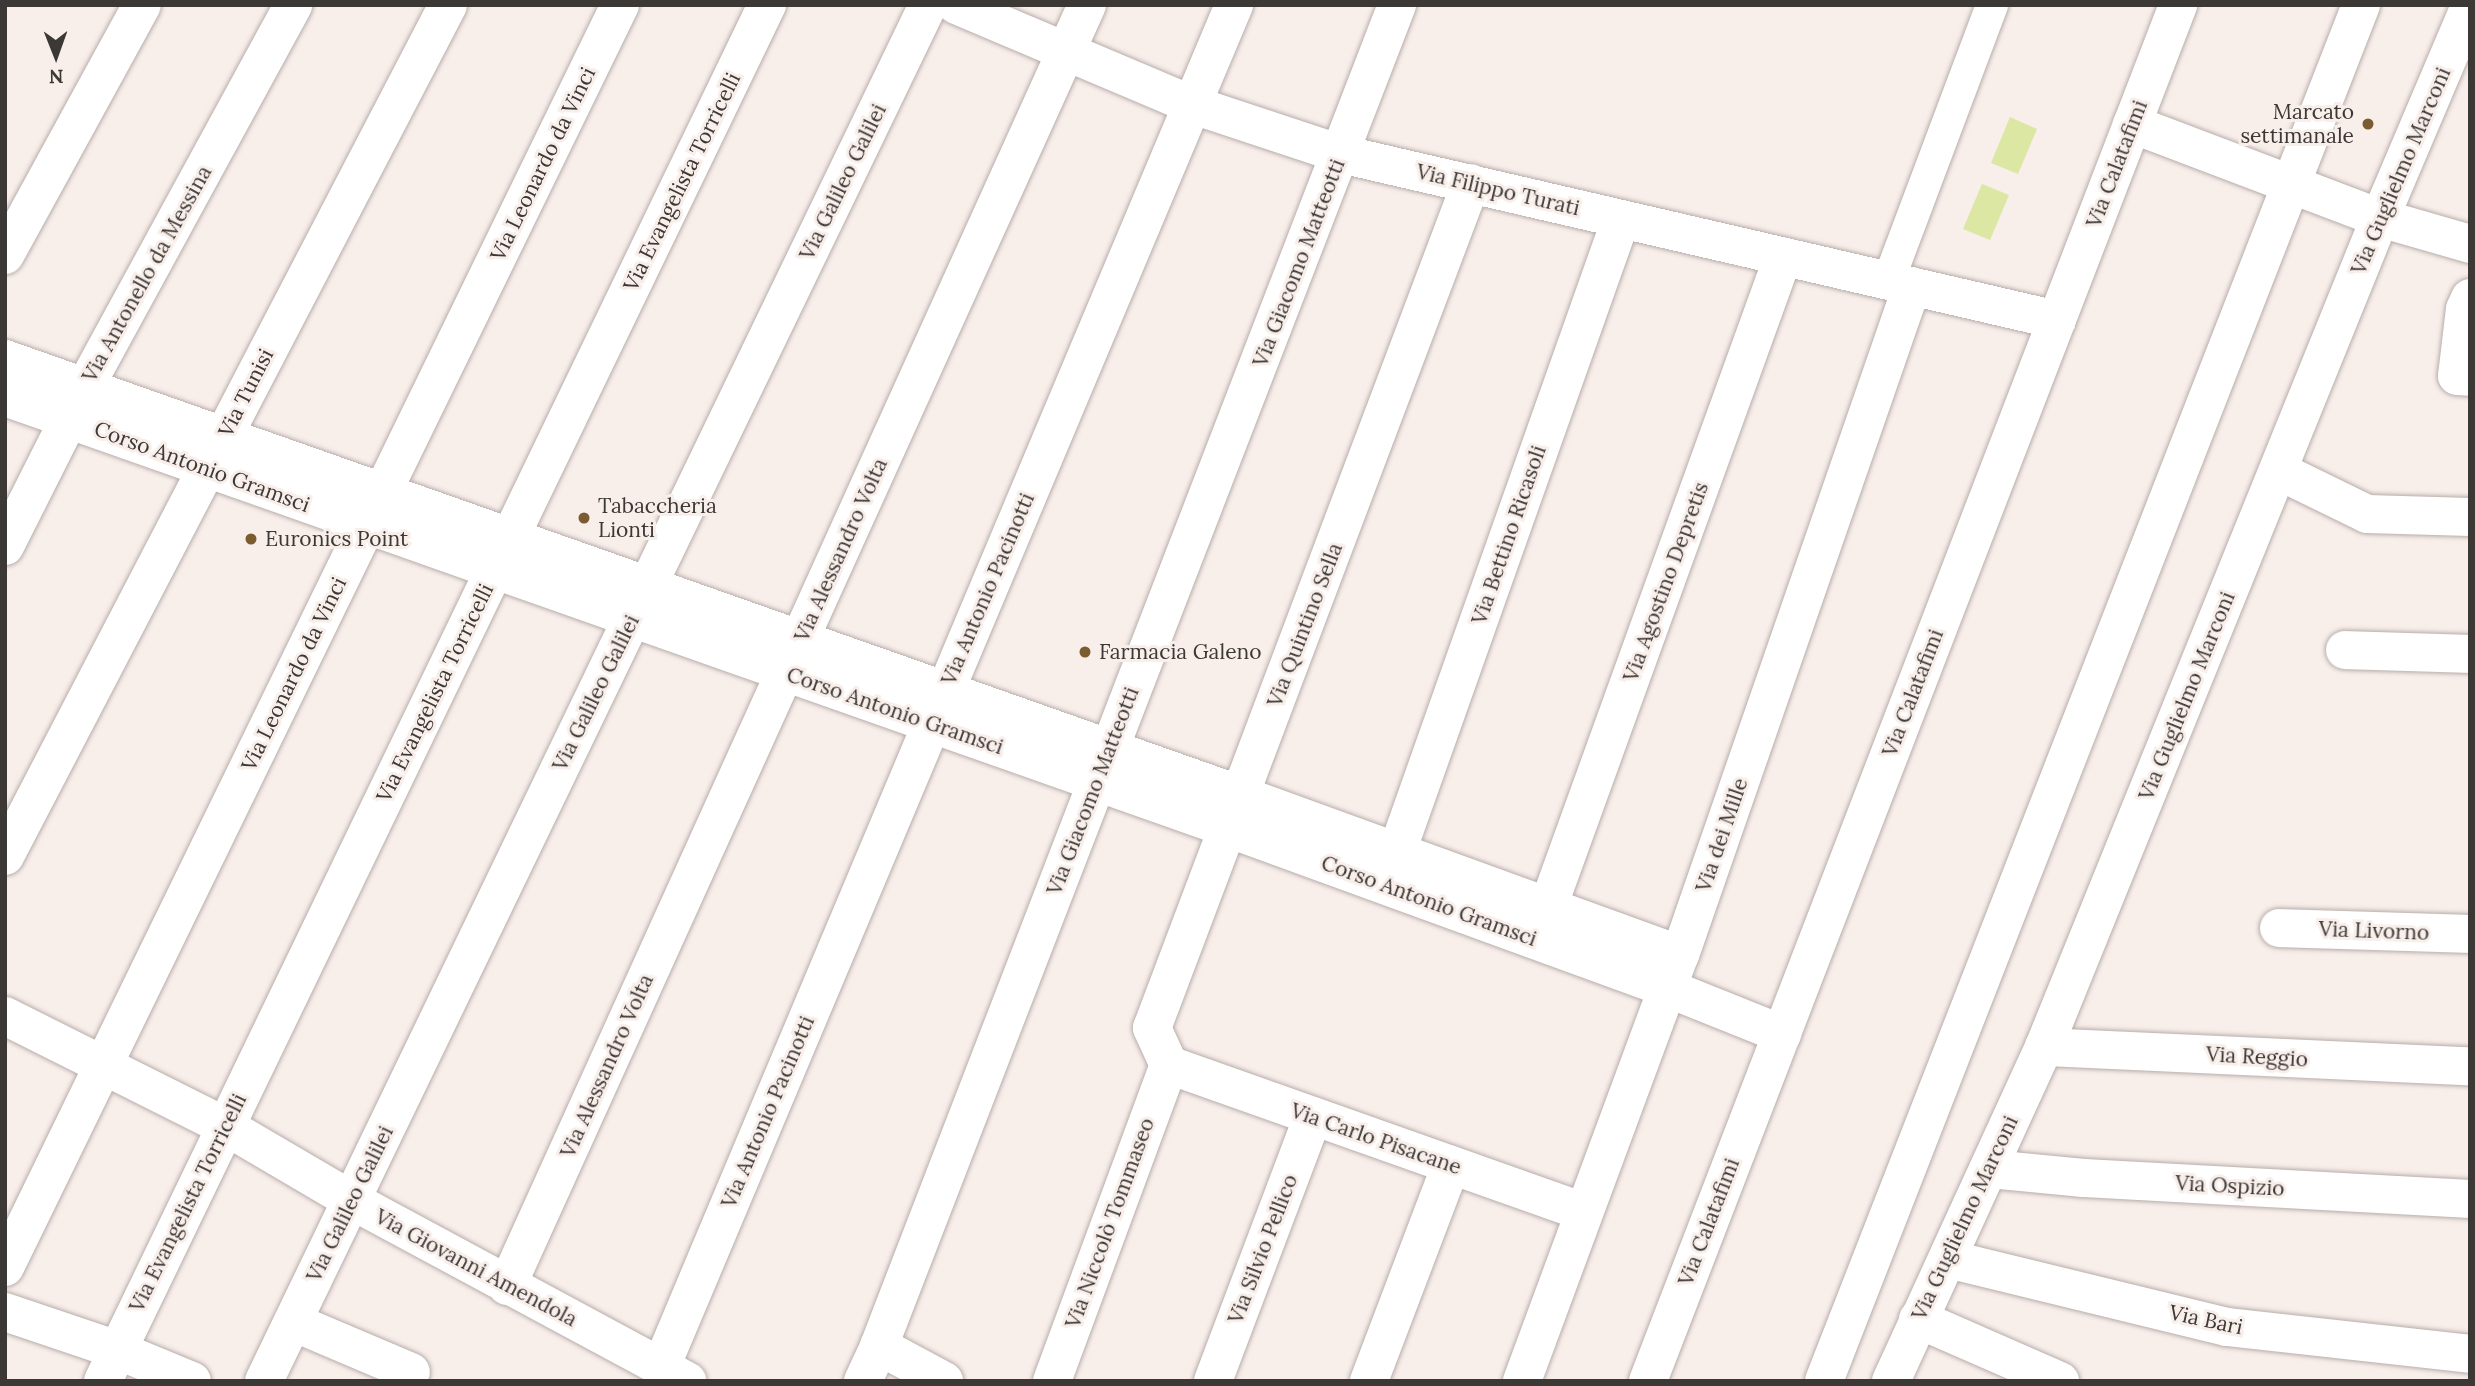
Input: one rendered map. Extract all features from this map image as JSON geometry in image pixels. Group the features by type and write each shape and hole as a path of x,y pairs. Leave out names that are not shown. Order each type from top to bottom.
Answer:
{"street":[{"path":"5,255 142,5"},
{"name":"Via Antonello da Messina","path":"5,546 77,403 293,5"},
{"name":"Via Tunisi","path":"5,856 448,5"},
{"name":"Via Leonardo da Vinci","path":"5,1267 620,5"},
{"name":"Via Evangelista Torricelli","path":"110,1365 768,5"},
{"name":"Via Galileo Galilei","path":"264,1381 928,5"},
{"name":"Via Filippo Turati","path":"956,5 1193,105 1341,154 2057,320"},
{"name":"Via Alessandro Volta","path":"507,1286 1087,5"},
{"name":"Via Antonio Pacinotti","path":"674,1374 938,707 1234,5"},
{"name":"Via Giacomo Matteotti","path":"863,1381 879,1346 1397,5"},
{"path":"1900,284 1992,5"},
{"name":"Via Calatafimi","path":"1648,1381 2178,5"},
{"path":"1824,1381 2361,5"},
{"name":"Via Guglielmo Marconi","path":"1891,1381 2044,1047 2380,218 2462,50 2470,6"},
{"path":"2132,124 2380,218 2470,244"},
{"name":"Via Quintino Sella","path":"1169,1065 1152,1028 1471,184"},
{"name":"Via Bettino Ricasoli","path":"1391,868 1620,219"},
{"name":"Via Agostino Depretis","path":"1542,923 1783,257"},
{"name":"Via dei Mille","path":"1522,1381 1674,972 1900,284"},
{"path":"2470,298 2465,309 2457,376 2470,377"},
{"name":"Corso Antonio Gramsci","path":"5,359 77,403 374,510 1234,811 1674,972 1782,1034"},
{"name":"Corso Antonio Gramsci","path":"5,397 77,403"},
{"path":"2279,471 2367,514 2470,517"},
{"path":"2345,650 2470,654"},
{"name":"Via Livorno","path":"2279,928 2470,934"},
{"name":"Via Giovanni Amendola","path":"5,1016 105,1063 225,1126 351,1200 674,1374"},
{"name":"Via Reggio","path":"2044,1047 2470,1066"},
{"name":"Via Carlo Pisacane","path":"1169,1065 1583,1212"},
{"name":"Via Niccolò Tommaseo","path":"1052,1381 1169,1065"},
{"name":"Via Silvio Pellico","path":"1213,1381 1313,1116"},
{"path":"1369,1381 1451,1165"},
{"name":"Via Ospizio","path":"1990,1169 2084,1178 2470,1199"},
{"name":"Via Bari","path":"1948,1259 2227,1327 2470,1354"},
{"path":"5,1312 110,1365 191,1381"},
{"path":"1918,1319 2060,1381"},
{"path":"293,1322 411,1372"},
{"path":"879,1346 944,1381"}],"green space":[{"path":"2010,117 2037,129 2018,174 1991,163"},
{"path":"1982,184 2009,195 1990,240 1963,229"}],"place":[{"name":"Marcato settimanale","path":"2368,124"},
{"name":"Tabaccheria Lionti","path":"584,518"},
{"name":"Euronics Point","path":"251,539"},
{"name":"Farmacia Galeno","path":"1085,652"}]}
